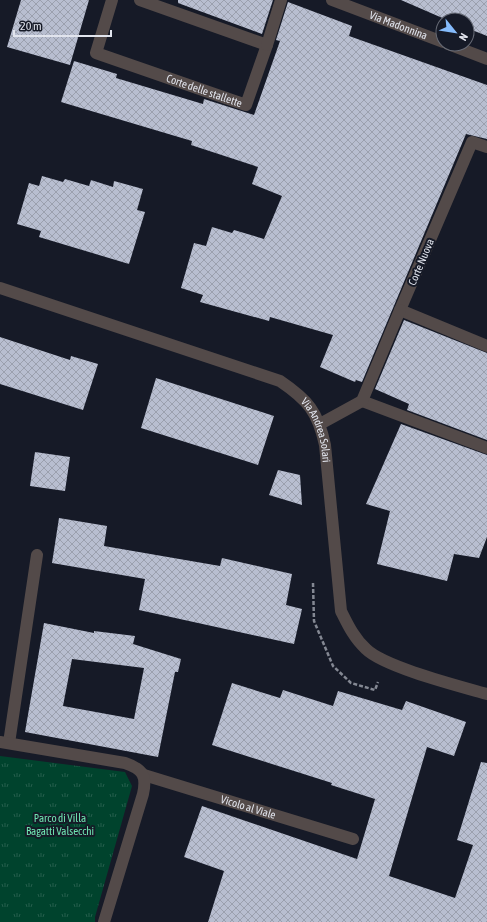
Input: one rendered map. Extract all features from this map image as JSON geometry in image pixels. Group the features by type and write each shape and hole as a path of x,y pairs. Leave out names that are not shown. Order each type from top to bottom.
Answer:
{"street":[{"name":"Corte delle stallette","path":"112,0 96,53 246,104 267,45"},
{"path":"140,0 267,45 281,0"},
{"name":"Via Madonnina","path":"332,0 435,39"},
{"path":"469,52 487,59"},
{"name":"Corte Nuova","path":"400,310 472,142 487,147"},
{"name":"Via Andrea Solari","path":"0,288 280,381 299,394 314,410 320,424 325,445 341,611 352,634 367,651 384,662 487,694"},
{"path":"320,424 362,401 400,310 487,346"},
{"path":"362,401 487,448"},
{"name":"Vicolo al Viale","path":"37,555 4,742 125,763 136,767 144,775 353,839"},
{"path":"104,922 143,794 145,785 144,775"}],"path":[{"path":"313,576 314,621 333,666 352,683 375,690 384,662"}],"green space":[{"name":"Parco di Villa Bagatti Valsecchi","path":"0,756 125,772 132,786 95,917 95,922 0,922"}],"building":[{"path":"21,0 89,0 70,65 7,47"},
{"path":"178,0 273,0 262,34 178,3"},
{"path":"401,0 487,0 487,36 475,31 475,12 435,12 435,15"},
{"path":"288,2 352,26 349,36 487,85 487,139 466,134 362,382 356,380 355,382 320,367 333,335 270,317 269,321 200,302 203,295 181,288 194,243 206,246 212,227 232,233 234,230 264,239 282,196 252,184 258,167 191,145 192,141 61,102 74,61 117,74 116,78 203,104 204,99 254,115 280,41 276,40"},
{"path":"42,176 63,182 65,179 89,186 91,180 113,187 114,181 143,189 137,210 145,212 129,264 39,237 41,231 17,224 29,183 39,186"},
{"path":"404,320 487,353 487,440 407,410 409,404 375,389"},
{"path":"0,337 70,360 71,356 98,364 83,410 0,384"},
{"path":"156,378 274,416 258,465 141,428"},
{"path":"401,424 487,455 487,537 479,558 454,554 447,581 377,564 390,511 366,504"},
{"path":"35,452 70,457 65,491 30,486"},
{"path":"278,470 300,475 302,505 269,495"},
{"path":"59,518 107,526 104,546 220,566 222,558 292,574 286,605 302,609 294,644 139,610 145,579 52,563"},
{"path":"44,623 94,633 94,631 135,636 133,644 181,659 178,672 175,672 158,757 25,732","holes":["72,659 144,668 134,719 63,706"]},
{"path":"232,683 280,698 283,690 333,706 338,691 402,710 406,701 466,722 454,756 427,747 389,876 455,898 473,845 457,840 481,762 487,763 487,922 208,922 224,871 184,857 202,806 357,859 375,799 331,785 332,783 212,745"}]}
